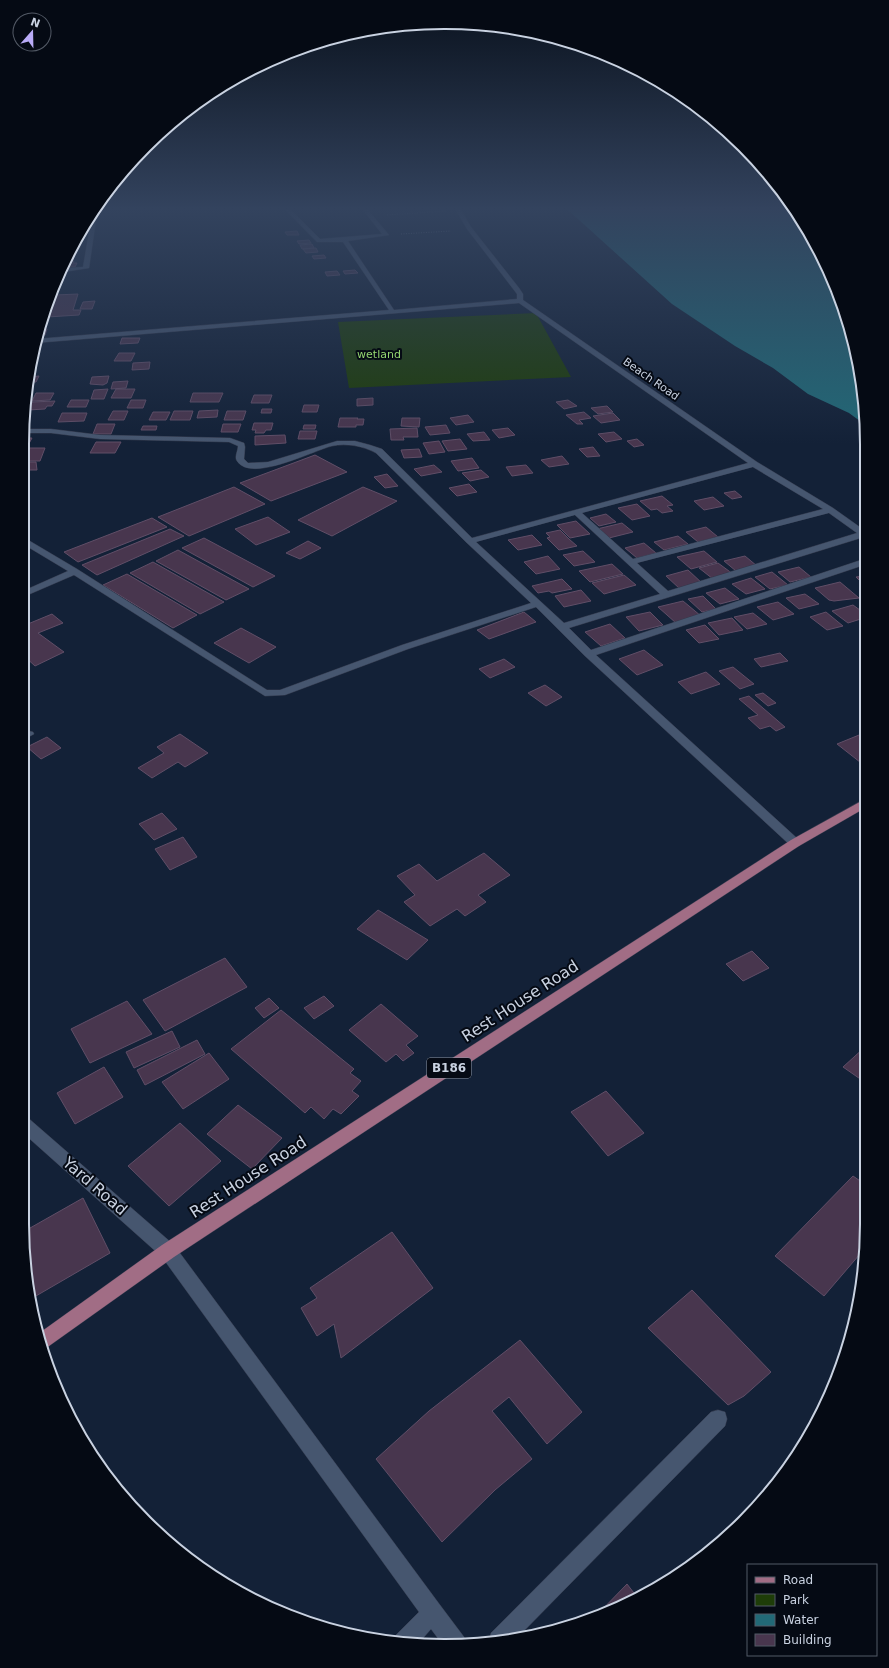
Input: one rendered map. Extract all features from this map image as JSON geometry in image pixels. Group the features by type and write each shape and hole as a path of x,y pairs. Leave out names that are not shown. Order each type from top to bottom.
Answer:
{"main road":[{"name":"Rest House Road","path":"45,1339 168,1251 795,843 860,806"}],"street":[{"path":"377,288 393,312"},
{"path":"42,340 520,301 520,294 516,288"},
{"name":"Beach Road","path":"520,301 754,464 830,510 860,531"},
{"path":"29,431 46,430 100,437 230,440 241,445 241,462 248,465 258,466 276,463 330,444 358,444 371,447 379,451 470,541 589,654 795,843"},
{"path":"470,541 754,464"},
{"path":"632,562 830,510"},
{"path":"577,513 667,595"},
{"path":"562,627 860,535"},
{"path":"29,544 265,693 281,693 405,647 537,604"},
{"path":"589,654 860,563"},
{"path":"29,592 67,576 74,571"},
{"name":"Yard Road","path":"29,1128 168,1251 452,1639"},
{"path":"506,1634 718,1419"},
{"path":"409,1637 433,1612"}],"green space":[{"name":"wetland","path":"536,313 571,377 349,388 338,322"}],"water":[{"path":"654,288 829,288 846,337 852,363 859,420 849,413 808,394 773,368 735,346 672,304"}],"building":[{"path":"78,294 73,310 81,310 79,315 49,317 57,295"},
{"path":"95,301 92,309 80,309 83,302"},
{"path":"122,338 140,338 138,343 120,344"},
{"path":"119,353 135,353 131,361 114,361"},
{"path":"150,362 149,369 132,370 133,363"},
{"path":"35,376 39,376 36,382 34,382"},
{"path":"109,376 107,383 103,385 90,384 92,377"},
{"path":"128,381 126,388 111,389 113,382"},
{"path":"108,389 104,399 91,399 94,390"},
{"path":"116,389 135,389 131,398 111,398"},
{"path":"36,393 54,393 50,400 32,401"},
{"path":"193,393 223,393 219,402 190,402"},
{"path":"254,395 272,395 269,403 251,403"},
{"path":"373,398 373,405 357,406 357,399"},
{"path":"71,400 89,400 86,407 67,407"},
{"path":"131,400 146,400 143,408 127,408"},
{"path":"568,400 577,406 564,409 556,402"},
{"path":"55,401 52,406 47,406 45,409 31,410 32,402"},
{"path":"304,405 319,405 317,412 302,412"},
{"path":"607,406 613,412 598,414 591,408"},
{"path":"262,409 272,409 271,413 261,413"},
{"path":"218,410 217,417 197,418 199,411"},
{"path":"113,411 128,411 124,420 108,420"},
{"path":"174,411 193,411 190,420 170,420"},
{"path":"227,411 246,411 243,420 224,420"},
{"path":"153,412 170,412 166,420 149,420"},
{"path":"584,412 591,418 579,420 583,424 577,424 566,415"},
{"path":"62,413 87,413 84,421 58,422"},
{"path":"613,413 620,420 601,423 593,416"},
{"path":"468,415 474,422 456,425 450,418"},
{"path":"340,418 364,419 363,425 356,425 356,427 338,427"},
{"path":"402,418 420,418 419,427 401,426"},
{"path":"254,423 273,423 271,430 266,430 264,433 255,433 256,430 252,430"},
{"path":"97,424 115,424 111,434 93,434"},
{"path":"223,424 241,424 238,432 221,432"},
{"path":"304,425 316,425 315,429 303,429"},
{"path":"446,425 450,433 430,435 425,427"},
{"path":"143,426 157,426 156,430 141,430"},
{"path":"417,428 418,437 403,437 404,440 391,440 390,429"},
{"path":"508,428 515,435 499,438 492,430"},
{"path":"300,431 317,431 315,439 298,439"},
{"path":"484,432 490,440 473,441 467,434"},
{"path":"614,432 622,439 606,442 598,434"},
{"path":"285,435 286,443 255,445 255,436"},
{"path":"460,439 467,449 448,451 442,441"},
{"path":"637,439 644,445 634,447 627,441"},
{"path":"439,441 445,452 429,454 423,443"},
{"path":"96,442 121,442 115,453 90,453"},
{"path":"593,447 600,456 587,457 579,449"},
{"path":"29,448 45,448 40,461 29,461"},
{"path":"419,449 422,457 404,458 401,450"},
{"path":"315,455 347,472 271,501 240,483"},
{"path":"562,456 569,464 549,467 541,460"},
{"path":"472,458 479,468 458,471 451,461"},
{"path":"29,462 36,462 37,470 29,470"},
{"path":"434,465 442,472 421,476 414,469"},
{"path":"526,465 533,473 512,476 506,467"},
{"path":"481,470 489,477 470,481 462,473"},
{"path":"387,474 398,486 385,488 374,477"},
{"path":"469,484 477,492 457,496 449,488"},
{"path":"234,487 265,504 189,536 158,517"},
{"path":"363,487 397,501 332,536 298,520"},
{"path":"735,491 742,497 732,499 724,493"},
{"path":"662,496 673,505 667,506 673,511 662,513 657,509 651,510 640,501"},
{"path":"713,497 724,506 704,510 694,501"},
{"path":"637,504 650,516 632,520 618,508"},
{"path":"606,514 616,522 599,526 590,518"},
{"path":"268,517 290,532 256,545 235,529"},
{"path":"152,518 167,527 78,562 64,552"},
{"path":"576,521 590,534 570,538 557,525"},
{"path":"622,523 633,532 609,538 597,529"},
{"path":"706,527 718,537 698,542 686,532"},
{"path":"170,529 184,536 97,575 82,565"},
{"path":"560,530 577,546 559,550 547,538 550,537 546,533"},
{"path":"532,535 542,545 518,550 508,540"},
{"path":"678,536 688,544 664,550 654,542"},
{"path":"204,538 275,576 253,587 182,548"},
{"path":"308,541 321,548 300,559 286,553"},
{"path":"644,543 656,553 637,558 625,548"},
{"path":"178,550 249,589 226,600 156,561"},
{"path":"583,551 595,562 574,566 563,555"},
{"path":"704,551 717,562 691,569 677,557"},
{"path":"548,556 560,569 536,574 524,562"},
{"path":"745,556 757,566 736,571 724,561"},
{"path":"153,562 224,602 200,614 130,573"},
{"path":"718,563 733,574 713,579 699,568"},
{"path":"612,564 623,574 590,582 579,571"},
{"path":"799,567 811,577 790,582 778,572"},
{"path":"688,570 703,584 680,589 666,576"},
{"path":"772,572 788,585 770,589 755,577"},
{"path":"127,574 197,615 173,628 103,585"},
{"path":"624,575 636,585 604,594 592,583"},
{"path":"751,578 765,589 746,594 732,584"},
{"path":"562,579 572,589 552,593 549,591 538,593 532,586"},
{"path":"840,582 859,598 834,601 829,600 815,588"},
{"path":"725,588 739,599 720,604 706,593"},
{"path":"581,590 591,601 564,607 555,596"},
{"path":"805,594 819,604 799,609 786,598"},
{"path":"703,596 716,609 702,612 688,599"},
{"path":"683,601 701,616 676,623 658,607"},
{"path":"778,602 794,614 773,620 757,607"},
{"path":"853,605 860,610 860,619 848,623 832,611"},
{"path":"524,612 536,622 489,639 477,630"},
{"path":"650,612 663,625 639,631 626,617"},
{"path":"826,612 843,626 827,630 810,617"},
{"path":"753,613 767,624 747,629 734,617"},
{"path":"52,614 63,623 38,633 64,652 35,666 29,660 29,624"},
{"path":"732,618 743,630 719,635 708,623"},
{"path":"610,624 625,638 601,646 585,632"},
{"path":"705,625 719,639 699,643 686,630"},
{"path":"241,628 276,647 249,663 214,643"},
{"path":"644,650 663,665 637,675 619,659"},
{"path":"780,653 788,661 761,667 754,659"},
{"path":"504,659 515,667 490,678 479,669"},
{"path":"733,667 754,684 740,689 719,671"},
{"path":"706,672 720,684 691,694 678,682"},
{"path":"545,685 562,697 546,706 528,693"},
{"path":"763,693 776,703 768,706 755,695"},
{"path":"749,696 785,727 776,731 770,726 760,729 748,718 758,715 739,699"},
{"path":"180,734 208,753 185,767 178,762 152,778 138,768 164,753 157,747"},
{"path":"860,735 860,762 837,744"},
{"path":"47,737 61,748 41,759 29,749 29,746"},
{"path":"162,813 177,829 154,840 139,824"},
{"path":"183,837 197,857 170,870 155,849"},
{"path":"484,853 510,875 478,895 486,902 465,916 457,909 430,926 404,902 415,895 397,876 419,864 437,881"},
{"path":"378,910 428,940 407,960 357,929"},
{"path":"752,951 769,968 743,981 726,964"},
{"path":"225,958 247,987 165,1031 143,1000"},
{"path":"324,996 334,1006 314,1019 304,1008"},
{"path":"269,998 279,1008 264,1018 255,1008"},
{"path":"127,1001 152,1034 90,1063 71,1029"},
{"path":"381,1004 418,1036 406,1045 414,1053 403,1061 396,1054 386,1062 349,1030"},
{"path":"281,1010 354,1069 350,1073 361,1081 352,1091 359,1096 341,1114 333,1109 324,1119 311,1107 305,1113 231,1049"},
{"path":"172,1031 180,1047 134,1068 126,1052"},
{"path":"197,1040 205,1054 145,1085 137,1070"},
{"path":"860,1052 860,1079 843,1067"},
{"path":"209,1053 229,1079 183,1109 162,1082"},
{"path":"104,1067 123,1097 75,1124 57,1093"},
{"path":"606,1091 644,1133 608,1156 571,1112"},
{"path":"238,1105 282,1138 252,1169 207,1134"},
{"path":"180,1123 221,1161 169,1206 128,1166"},
{"path":"853,1176 860,1181 858,1256 824,1296 775,1256"},
{"path":"83,1198 110,1253 36,1296 30,1251 29,1229"},
{"path":"392,1232 433,1288 341,1358 334,1324 317,1336 301,1308 317,1298 310,1288"},
{"path":"692,1290 771,1372 744,1396 728,1405 648,1328"},
{"path":"520,1340 582,1412 547,1444 509,1397 492,1411 532,1459 495,1490 442,1542 376,1459 429,1411"},
{"path":"627,1584 634,1593 628,1596 605,1606"}]}
